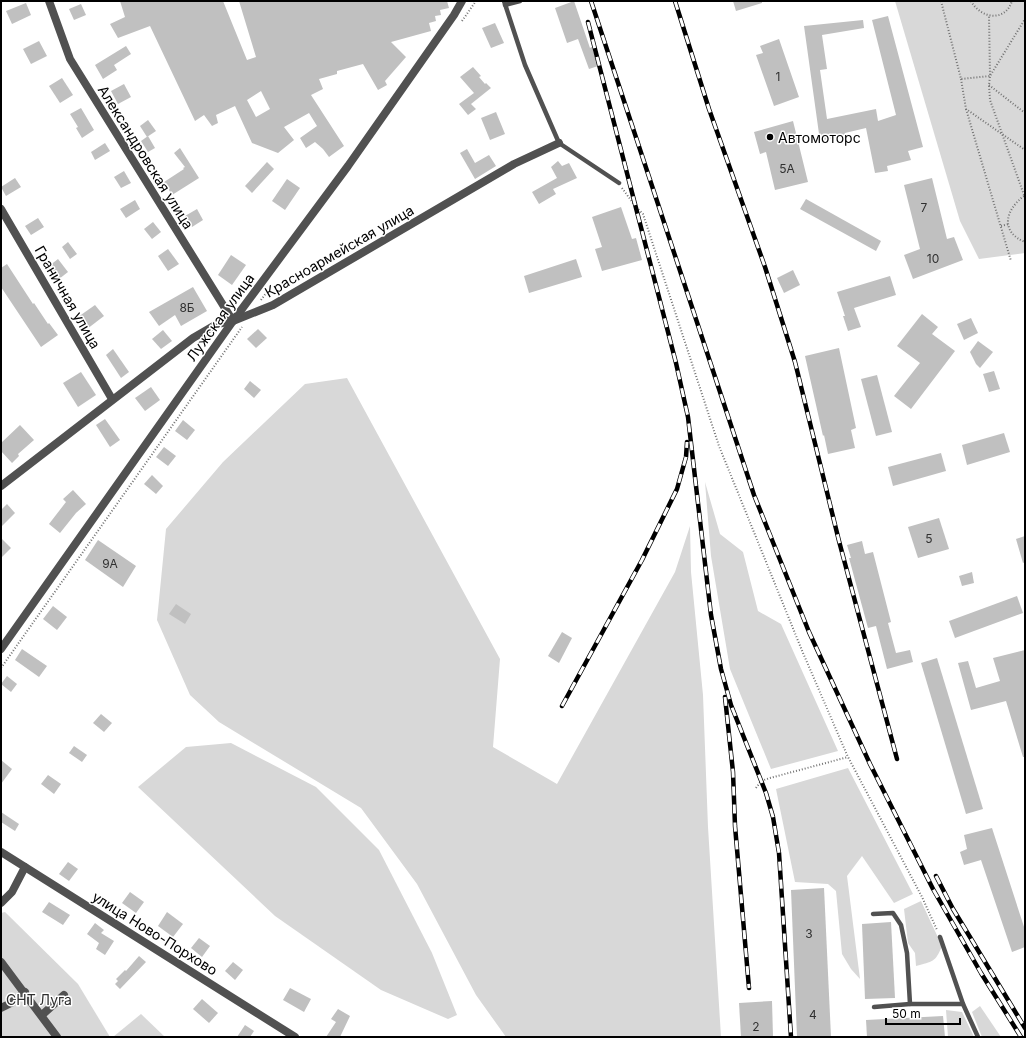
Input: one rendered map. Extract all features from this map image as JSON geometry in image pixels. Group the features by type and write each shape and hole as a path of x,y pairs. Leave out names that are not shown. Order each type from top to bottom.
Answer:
{"street":[{"name":"Александровская улица","path":"49,1 70,59 233,321"},
{"name":"Лужская улица","path":"1,649 233,321 348,166 462,1"},
{"name":"Красноармейская улица","path":"1,486 193,338 217,324 233,321 273,305 514,164 559,143"},
{"name":"Граничная улица","path":"1,209 112,399"},
{"name":"улица Ново-Порхово","path":"1,852 295,1037"},
{"path":"1,903 12,892 25,867"},
{"path":"1,962 25,992 57,1037"},
{"path":"1,1008 11,1003 25,992"},
{"path":"42,1015 64,995"}],"lane":[{"path":"520,1 505,3 525,65 559,143 619,184"},
{"path":"873,914 893,912 901,925 907,953 910,1004"},
{"path":"940,937 963,1004 978,1037"},
{"path":"874,1007 910,1004 963,1004"}],"path":[{"path":"458,26 476,1"},
{"path":"941,1 961,79 966,109 1011,261"},
{"path":"971,1 974,7 980,12 989,16 1001,14 1007,10 1012,1"},
{"path":"989,16 990,100 1025,196 1012,205 1009,212 1009,224 1012,233 1018,239 1025,242"},
{"path":"990,76 1025,19"},
{"path":"961,79 990,76"},
{"path":"989,85 1025,113"},
{"path":"966,109 1025,150"},
{"path":"619,184 643,214 719,446 803,653 848,757 922,897 940,937"},
{"path":"1001,226 1009,224"},
{"path":"260,301 270,288"},
{"path":"1,668 242,327"},
{"path":"756,788 761,781 848,757"}],"green space":[{"path":"895,1 1025,1 1025,253 979,259 960,221"},
{"path":"347,378 500,659 493,747 557,784 675,572 690,526 691,572 703,695 708,827 721,1037 506,1037 476,995 417,884 361,808 219,722 190,695 157,620 166,529 223,462 305,384"},
{"path":"705,482 720,534 743,552 758,611 781,624 838,751 771,769 730,669 711,556"},
{"path":"231,743 316,787 379,850 432,953 457,1015 448,1019 381,990 275,916 138,787 186,747"},
{"path":"848,768 913,894 894,903 862,856 847,876 860,979 851,969 842,954 836,891 828,884 795,882 776,789"},
{"path":"921,901 942,946 937,956 933,960 916,966 915,953 908,943 904,909"},
{"name":"СНТ Луга","path":"5,912 78,984 110,1037 1,1037 1,913"},
{"path":"980,1006 1001,1037 982,1037 972,1012"},
{"path":"946,1010 962,1012 974,1037 948,1037"},
{"path":"141,1014 165,1037 113,1037"}],"building":[{"path":"120,1 223,1 247,60 256,57 239,1 447,1 449,8 440,10 441,15 435,16 436,21 429,23 431,31 391,42 406,57 385,81 387,85 378,90 363,64 337,71 337,74 319,79 323,89 311,95 344,146 329,157 315,142 306,148 300,138 317,126 309,113 284,127 294,140 278,153 252,143 235,106 216,115 218,123 212,126 204,115 195,121 150,26 118,38 110,24 125,17","holes":["261,91 270,109 256,117 247,100"]},
{"path":"574,1 590,48 592,47 598,66 589,69 578,39 567,43 555,8"},
{"path":"733,1 762,1 762,3 736,11"},
{"path":"26,3 31,15 12,24 6,11"},
{"path":"81,4 86,15 74,20 69,9"},
{"path":"888,16 923,147 908,151 911,160 887,166 888,171 875,173 866,128 820,141 804,26 863,20 864,28 822,35 827,69 820,70 827,119 876,109 878,121 896,115 872,20"},
{"path":"495,23 504,43 491,48 482,28"},
{"path":"779,39 799,97 774,106 756,55 763,53 760,46"},
{"path":"39,41 47,56 31,64 23,49"},
{"path":"126,46 131,54 114,65 117,70 103,79 95,65"},
{"path":"473,67 481,76 479,77 485,84 486,83 491,88 471,104 476,109 468,115 459,104 474,93 460,77"},
{"path":"62,78 73,95 60,103 49,86"},
{"path":"124,84 131,97 118,104 111,91"},
{"path":"81,108 94,130 82,138 76,128 78,127 70,114"},
{"path":"496,112 505,134 490,140 481,118"},
{"path":"148,120 156,131 147,137 140,126"},
{"path":"793,121 808,182 775,190 766,152 760,154 754,132"},
{"path":"148,136 155,148 148,152 141,141"},
{"path":"105,143 110,151 95,160 91,152"},
{"path":"180,148 199,178 172,195 164,182 185,167 174,153"},
{"path":"467,149 475,163 489,155 496,166 475,179 460,153"},
{"path":"558,161 562,166 569,163 577,178 553,189 556,194 539,204 532,192 557,178 551,167"},
{"path":"267,162 274,169 252,193 245,186"},
{"path":"124,171 131,183 121,188 114,177"},
{"path":"15,178 21,187 6,196 1,187"},
{"path":"932,178 947,239 954,237 963,260 913,279 904,255 920,249 904,185"},
{"path":"287,179 300,188 285,210 272,201"},
{"path":"806,199 881,241 876,251 800,209"},
{"path":"135,200 140,209 126,218 120,209"},
{"path":"621,207 632,239 636,238 642,260 602,271 595,249 602,247 592,217"},
{"path":"197,209 203,220 192,227 185,216"},
{"path":"38,218 44,227 31,235 25,226"},
{"path":"153,222 161,232 152,239 144,229"},
{"path":"68,242 77,254 70,259 62,247"},
{"path":"168,249 179,264 168,271 158,256"},
{"path":"231,255 246,265 232,285 218,275"},
{"path":"58,259 68,272 59,279 49,266"},
{"path":"576,259 582,277 529,293 524,276"},
{"path":"7,264 33,304 34,303 48,324 49,323 58,335 41,347 1,287 1,268"},
{"path":"793,270 800,285 784,293 777,278"},
{"path":"890,276 896,295 854,308 861,327 848,331 837,292"},
{"path":"193,287 207,311 181,326 175,315 159,326 149,312"},
{"path":"95,305 104,316 87,329 78,317"},
{"path":"922,314 938,327 932,334 955,351 911,409 894,396 920,363 897,346"},
{"path":"971,318 978,333 964,340 957,324"},
{"path":"258,329 267,338 256,348 247,339"},
{"path":"163,330 172,341 161,349 152,339"},
{"path":"978,341 993,352 980,368 976,364 970,352"},
{"path":"839,348 856,428 851,430 855,448 828,454 805,356"},
{"path":"113,349 129,372 121,378 106,355"},
{"path":"994,371 1000,389 989,392 983,374"},
{"path":"81,372 96,395 78,407 63,383"},
{"path":"877,375 892,432 876,436 861,379"},
{"path":"250,381 261,390 254,398 244,389"},
{"path":"151,387 160,400 145,411 135,398"},
{"path":"105,419 120,440 110,447 96,425"},
{"path":"183,420 195,430 187,440 175,431"},
{"path":"20,425 34,440 18,454 19,456 12,463 1,451 1,443"},
{"path":"1004,433 1010,452 967,465 962,445"},
{"path":"164,447 176,456 168,466 156,457"},
{"path":"941,453 946,471 893,486 888,467"},
{"path":"152,475 163,486 156,494 144,484"},
{"path":"73,490 86,504 76,513 60,533 49,524 66,502 63,499"},
{"path":"7,504 15,513 1,527 1,510"},
{"path":"939,518 949,549 918,558 908,527"},
{"path":"1025,536 1025,562 1023,563 1016,539"},
{"path":"1,538 11,548 1,558"},
{"path":"98,540 136,566 123,587 85,560"},
{"path":"862,541 865,554 873,552 891,622 888,623 896,653 910,650 913,662 887,669 876,626 868,628 849,558 851,558 847,545"},
{"path":"972,572 974,583 962,586 959,576"},
{"path":"1017,596 1023,613 955,638 949,621"},
{"path":"176,604 191,614 185,624 169,614"},
{"path":"53,606 67,617 57,630 43,619"},
{"path":"562,632 572,638 559,663 548,656"},
{"path":"22,649 47,666 39,677 15,660"},
{"path":"1025,650 1025,757 1023,757 1006,701 971,710 958,663 968,661 976,688 1000,681 993,658"},
{"path":"937,658 983,809 966,814 921,663"},
{"path":"7,676 17,684 11,692 1,684"},
{"path":"101,714 112,723 104,732 93,723"},
{"path":"74,746 87,755 82,762 69,753"},
{"path":"1,760 12,769 1,784"},
{"path":"48,775 61,784 54,794 41,784"},
{"path":"1,812 19,824 15,831 1,822"},
{"path":"992,828 1025,930 1025,947 1012,952 981,860 964,865 960,852 967,849 964,835"},
{"path":"68,862 78,869 69,881 59,874"},
{"path":"824,888 831,1037 797,1037 791,890"},
{"path":"130,892 144,902 136,913 122,903"},
{"path":"49,902 70,915 63,925 42,912"},
{"path":"167,912 183,924 173,937 158,926"},
{"path":"891,922 895,998 865,999 862,924"},
{"path":"95,923 104,930 101,933 114,941 105,955 96,949 99,943 87,934"},
{"path":"199,938 210,946 202,957 191,948"},
{"path":"139,956 146,962 120,989 115,984 118,981 116,979 125,970 126,971"},
{"path":"233,962 243,970 235,980 225,971"},
{"path":"290,988 311,999 304,1012 283,1000"},
{"path":"202,999 218,1013 209,1023 193,1009"},
{"path":"772,1001 773,1037 741,1037 739,1003"},
{"path":"338,1009 350,1016 340,1037 326,1037 336,1022 331,1019"},
{"path":"943,1016 945,1037 867,1037 866,1020"},
{"path":"245,1025 254,1031 250,1037 237,1037"}],"railway":[{"path":"591,1 754,495 809,632 870,764 933,889 981,973 1021,1037"},
{"path":"675,1 709,109 765,267 795,362 839,541 897,759"},
{"path":"588,22 676,363 688,417 711,615 721,669 731,705 766,793 773,817 779,853 791,1037"},
{"path":"562,706 642,560 677,489 686,457 687,442"},
{"path":"725,697 733,772 735,826 749,988"},
{"path":"936,876 953,909 1025,1028"}],"place":[{"name":"Автомоторс","path":"770,137"}]}
